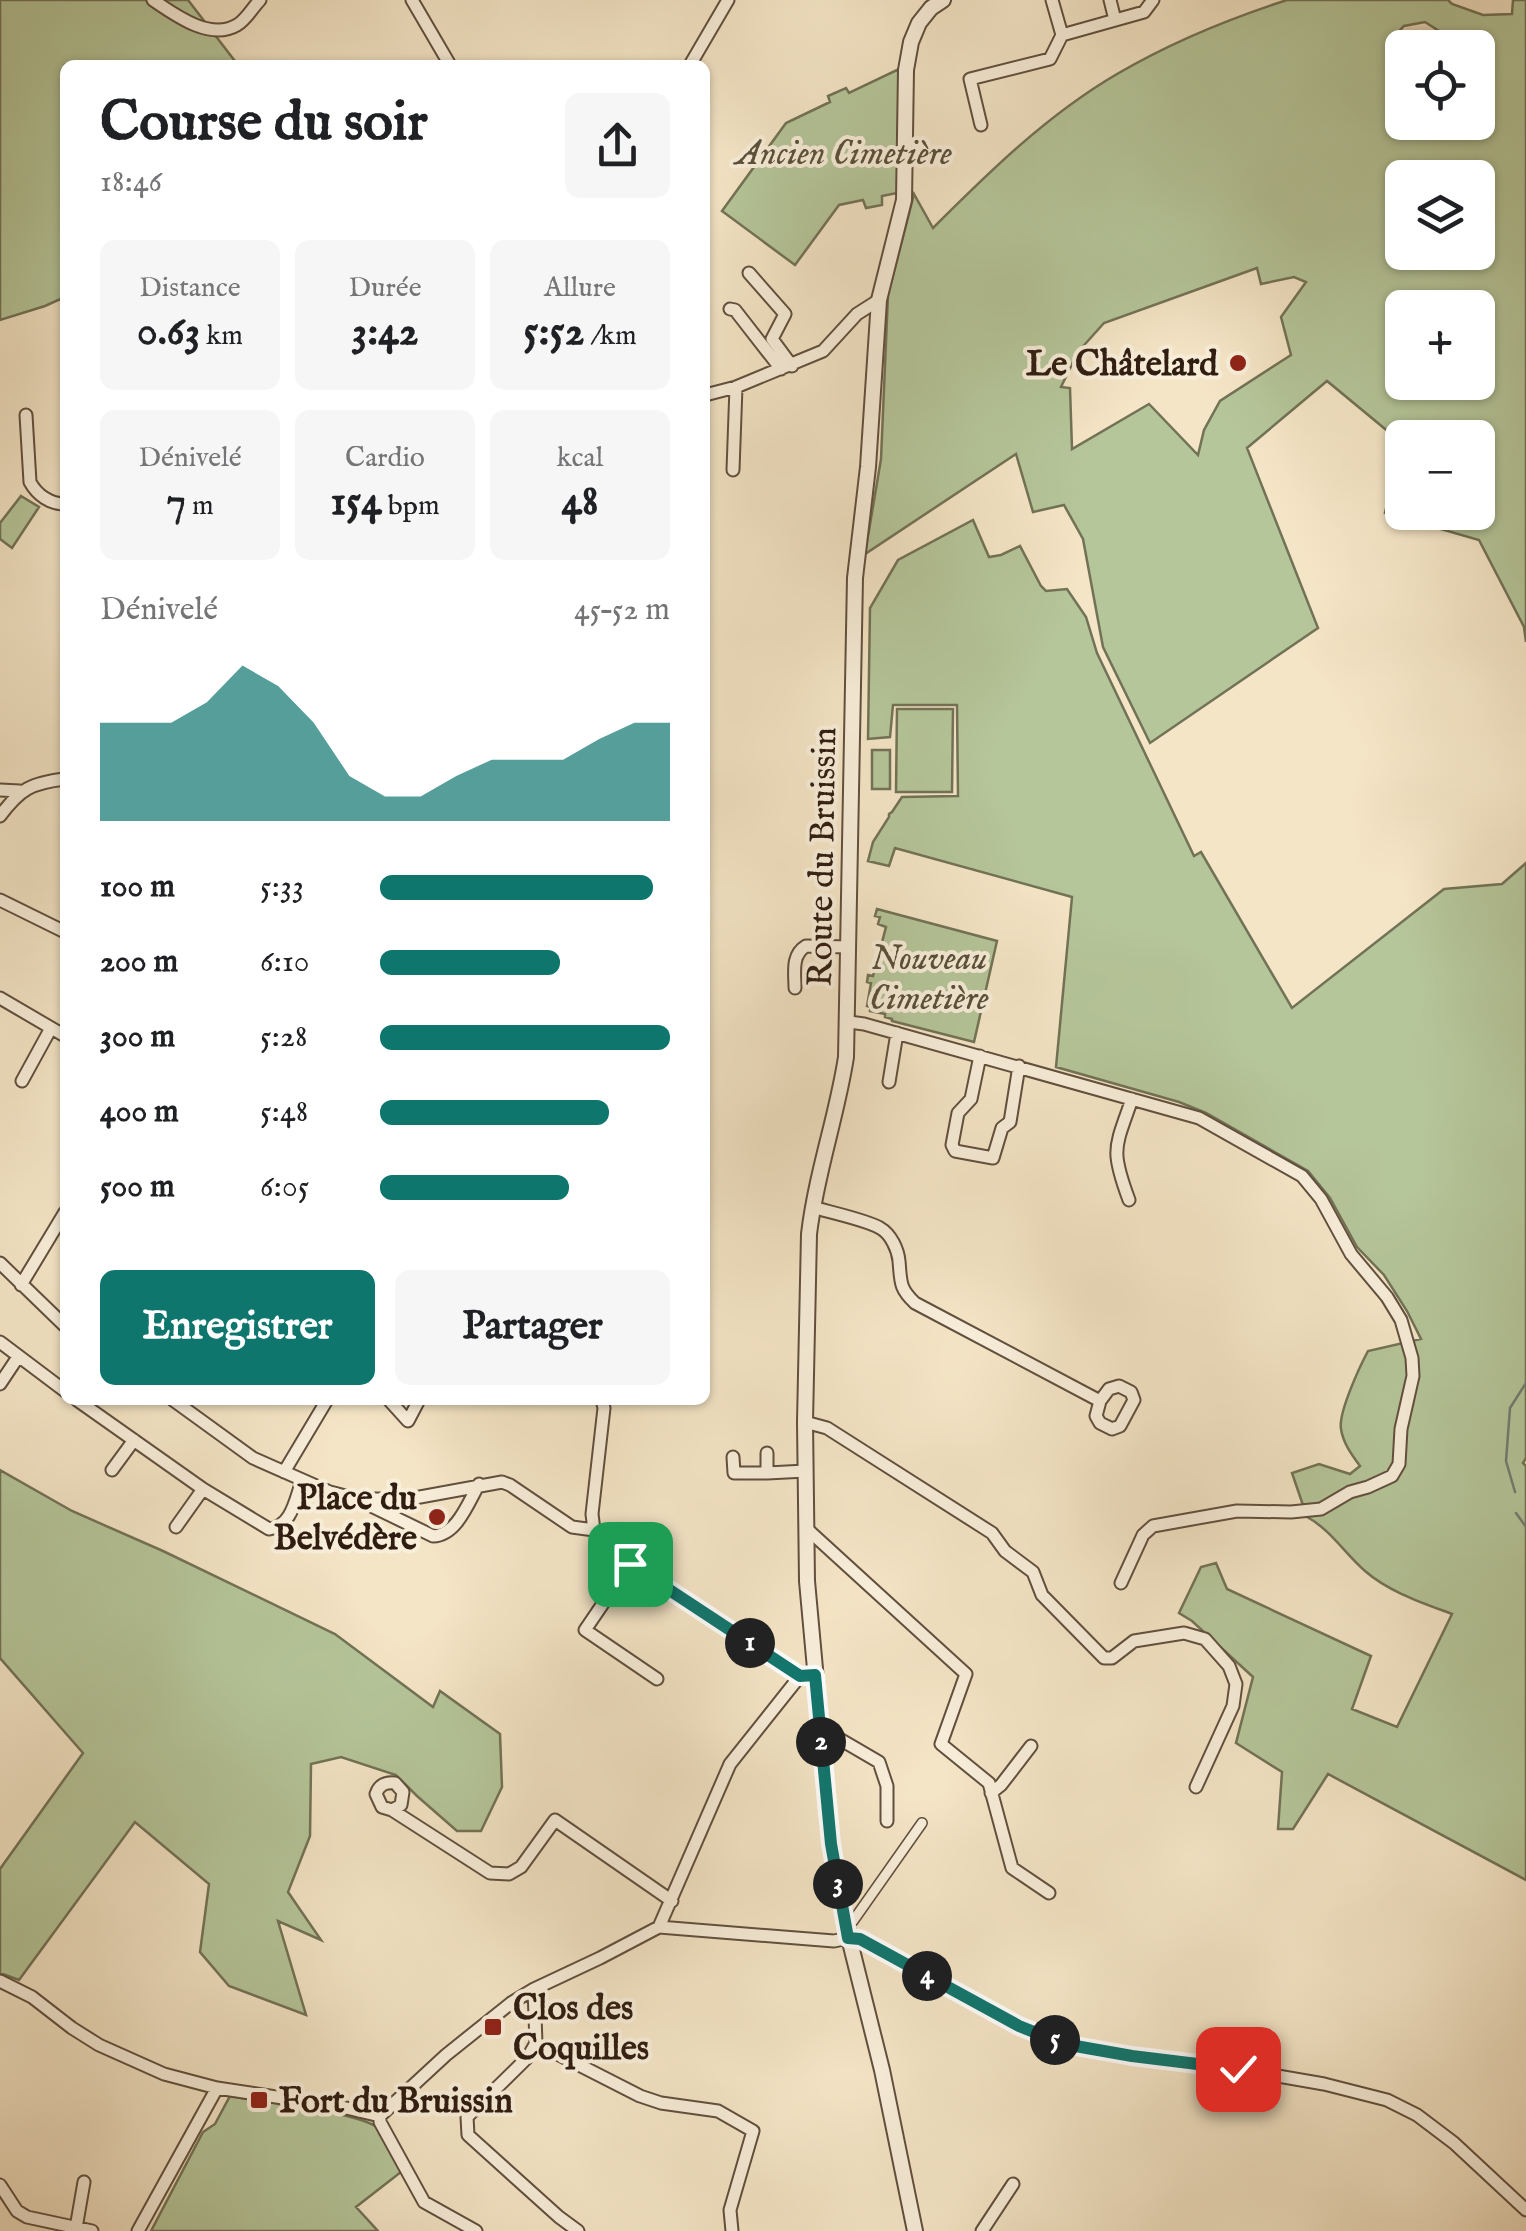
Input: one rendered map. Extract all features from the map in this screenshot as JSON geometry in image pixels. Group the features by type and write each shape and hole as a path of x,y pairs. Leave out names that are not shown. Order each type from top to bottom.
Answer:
{"street":[{"path":"153,0 178,17 212,30 238,25 260,0"},
{"path":"412,0 447,60"},
{"path":"693,60 728,0"},
{"name":"Route du Bruissin","path":"916,2231 831,1844 819,1726 808,1675 805,1422 812,1207 841,1090 848,1022 854,578 868,468 879,300 904,200 906,70 911,42 919,24 942,0"},
{"path":"981,126 970,78 1050,59 1062,35 1052,0"},
{"path":"1110,0 1115,20"},
{"path":"1062,35 1144,12 1153,0"},
{"path":"749,273 785,314 772,340 787,368"},
{"path":"710,393 736,387 823,351 858,314 879,300"},
{"path":"730,310 735,310 787,368"},
{"path":"733,470 736,387"},
{"path":"26,415 30,482 34,490 60,503"},
{"path":"0,790 20,790 60,780"},
{"path":"0,816 20,790"},
{"path":"0,900 60,930"},
{"path":"795,988 795,956 800,950 806,946 850,948"},
{"path":"0,998 60,1033"},
{"path":"848,1022 1199,1118 1302,1176 1321,1200 1351,1254 1401,1320 1408,1338 1413,1376 1401,1428 1399,1464 1392,1476 1350,1492 1321,1509 1237,1511 1153,1526 1144,1534 1120,1583"},
{"path":"22,1081 51,1028"},
{"path":"889,1082 897,1033"},
{"path":"980,1056 971,1099 958,1113 952,1145 955,1152 993,1158 1002,1128 1010,1122 1018,1066"},
{"path":"1128,1200 1116,1165 1115,1148 1132,1098"},
{"path":"812,1207 880,1228 898,1255 904,1293 915,1303 1100,1401"},
{"path":"21,1285 60,1220"},
{"path":"0,1263 60,1321"},
{"path":"0,1342 60,1387"},
{"path":"0,1384 18,1357"},
{"path":"84,1405 260,1526 279,1528 287,1521 302,1481"},
{"path":"180,1405 253,1458 302,1481 357,1499 434,1536 448,1533 480,1484"},
{"path":"284,1472 324,1405"},
{"path":"394,1405 408,1421 416,1405"},
{"path":"603,1405 592,1514 594,1530 608,1550 808,1675 730,1764 659,1927"},
{"path":"805,1422 827,1428 992,1533 1004,1551 1033,1572 1042,1595 1104,1658 1112,1658 1134,1642 1184,1633 1205,1640 1228,1666 1236,1684 1233,1706 1196,1787"},
{"path":"112,1470 134,1440"},
{"path":"766,1453 766,1473"},
{"path":"733,1457 734,1473 806,1471"},
{"path":"357,1499 409,1500 502,1482 572,1527 594,1530"},
{"path":"176,1527 204,1489"},
{"path":"408,1524 409,1500"},
{"path":"806,1529 966,1674 941,1744 989,1783 1012,1868 1049,1894"},
{"path":"630,1564 585,1630 657,1679"},
{"path":"819,1726 879,1762 887,1786 887,1821"},
{"path":"992,1793 1030,1746"},
{"path":"392,1810 490,1873 509,1874 521,1867 554,1820 672,1901"},
{"path":"476,2231 424,2202 380,2122 380,2116 446,2055 534,1989 659,1927 834,1941 847,1930 922,1822"},
{"path":"847,1930 1019,2026 1064,2044 1238,2069 1386,2100 1418,2115 1454,2143 1526,2210"},
{"path":"0,1980 32,1997 100,2045 164,2074 217,2088 380,2116"},
{"path":"534,1989 536,2043 528,2057 467,2117 468,2135 578,2231"},
{"path":"536,2043 640,2096 718,2111 753,2131 730,2210 732,2231"},
{"path":"138,2231 217,2088"},
{"path":"76,2228 84,2182"},
{"path":"982,2231 1013,2184"},
{"path":"0,2185 17,2211 40,2226 92,2231"}],"green space":[{"path":"0,0 188,0 234,60 60,60 60,299 0,320"},
{"path":"1287,0 1448,0 1483,15 1512,14 1513,0 1526,0 1526,642 1524,627 1479,540 1444,530 1495,530 1495,420 1385,420 1385,429 1327,381 1247,448 1318,628 1150,743 1103,647 1083,539 1064,505 1033,512 1016,454 865,554 881,459 888,295 914,194 933,228 1020,145 1091,90 1137,63 1221,24","holes":["1257,268 1261,284 1294,277 1306,282 1281,317 1291,355 1220,401 1204,430 1198,455 1149,404 1072,449 1070,388 1061,387 1078,352 1104,323"]},
{"name":"Ancien Cimetière","path":"899,69 897,193 882,196 882,205 866,208 863,200 839,205 795,265 722,211 786,123 830,102 828,96 846,88 849,93"},
{"path":"21,496 39,507 12,548 0,539 0,523"},
{"path":"973,520 989,557 1020,546 1041,586 1046,591 1067,589 1086,617 1097,653 1194,856 1201,852 1292,1008 1444,889 1502,884 1526,863 1526,1880 1328,1774 1293,1829 1278,1829 1282,1772 1236,1743 1253,1677 1179,1613 1201,1567 1216,1563 1227,1589 1371,1656 1352,1709 1397,1727 1452,1614 1395,1591 1365,1571 1307,1517 1292,1473 1319,1464 1350,1474 1360,1466 1348,1449 1341,1422 1364,1358 1368,1351 1421,1339 1384,1275 1357,1247 1330,1198 1308,1171 1206,1113 1056,1067 1072,897 895,848 889,866 868,861 873,842 902,797 958,796 957,705 893,705 890,737 868,739 870,608 898,560"},
{"path":"897,709 953,709 952,792 896,792"},
{"path":"872,750 890,750 890,789 872,789"},
{"name":"Nouveau Cimetière","path":"877,909 997,941 974,1042 892,1021 885,1014 870,1011 868,975 873,976 886,927 878,924"},
{"path":"0,1470 72,1511 335,1634 433,1707 440,1691 500,1734 502,1787 481,1831 457,1831 396,1775 341,1757 311,1764 310,1836 288,1892 321,1940 278,1921 306,2015 229,1986 200,1952 209,1884 135,1822 19,1980 0,1973 0,1869 83,1753 0,1658"},
{"path":"230,2096 332,2113 379,2129 401,2172 356,2207 378,2231 151,2231 203,2132 215,2124"}],"waterway":[{"path":"1515,1492 1506,1461 1510,1408 1526,1383"},
{"path":"1516,1513 1526,1527"}],"place":[{"name":"Le Châtelard","path":"1238,363"},
{"name":"Place du Belvédère","path":"437,1517"},
{"name":"Clos des Coquilles","path":"493,2027"},
{"name":"Fort du Bruissin","path":"259,2100"}],"route":[{"path":"630,1564 800,1676 815,1675 831,1844 848,1938 860,1939 1019,2026 1064,2044 1238,2069"}]}
